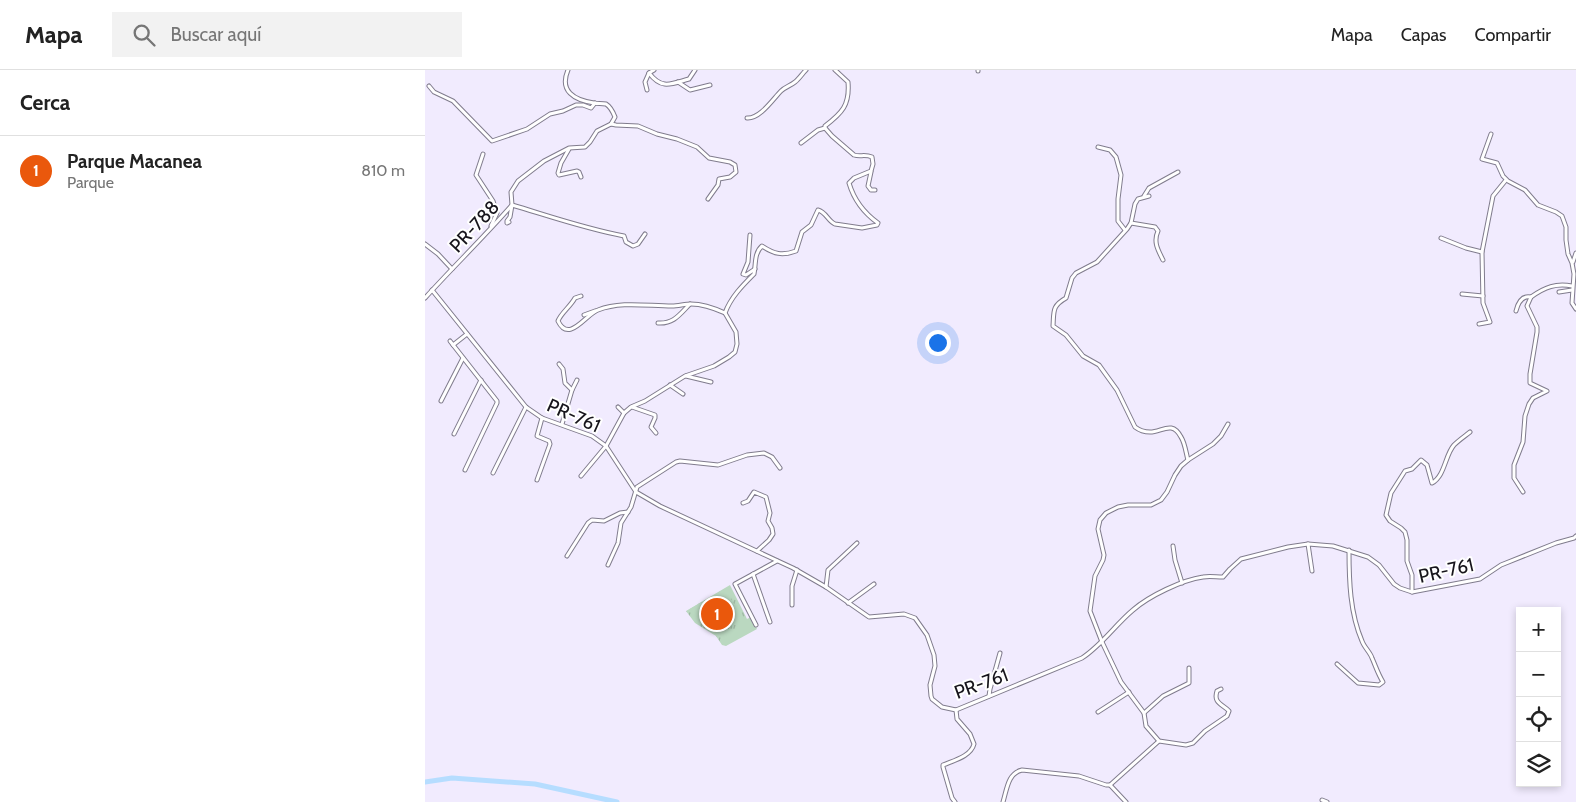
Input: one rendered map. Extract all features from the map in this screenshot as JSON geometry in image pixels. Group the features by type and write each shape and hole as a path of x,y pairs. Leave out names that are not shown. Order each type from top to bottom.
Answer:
{"street":[{"path":"568,70 564,80 565,87 569,93 586,102 605,104 611,109 615,117 611,124 638,126 697,147 709,158 735,165 737,172 730,178 719,179 718,185 708,199"},
{"path":"647,90 645,82 649,73 654,70"},
{"path":"649,73 660,84 666,85 689,78 695,70"},
{"path":"747,118 756,116 772,102 782,89 797,82 805,70"},
{"path":"801,142 818,130 825,128 845,107 849,96 849,82 835,70"},
{"path":"678,82 690,90 710,85"},
{"path":"429,86 434,92 453,101 492,142 527,129 550,114 576,105 591,108 595,103"},
{"name":"PR-788","path":"425,298 487,234 512,205 511,192 518,181 544,161 569,148 585,147 597,131 611,124"},
{"path":"825,128 854,155 872,156 867,186 871,190 875,190"},
{"path":"1491,134 1483,160 1497,163 1506,180 1525,190 1538,205 1562,216 1566,227 1568,254 1574,274 1571,303 1576,309"},
{"path":"1097,147 1110,150 1116,157 1121,175 1118,221 1125,230"},
{"path":"569,148 558,173 562,175 577,171 581,177"},
{"path":"483,154 476,175 493,201 497,213 487,234"},
{"path":"725,313 730,301 754,274 757,253 760,247 763,246 771,252 779,254 787,254 796,250 802,232 811,224 818,210 823,211 831,222 835,224 862,228 877,225 878,223 868,216 858,203 849,183 854,178 871,171"},
{"path":"1144,196 1149,188 1178,172"},
{"path":"1479,324 1489,322 1483,303 1482,252 1493,196 1506,180"},
{"path":"1149,196 1137,199 1131,223 1097,262 1076,273 1072,278 1066,298 1058,303 1054,309 1053,326 1066,335 1083,356 1099,365 1117,390 1135,427 1139,430 1150,432 1167,427 1177,430 1182,438 1189,460"},
{"path":"509,222 507,223 512,205 603,232 624,236 626,242 633,246 638,244 645,234"},
{"path":"1131,223 1155,227 1157,231 1155,242 1163,260"},
{"path":"750,234 748,262 743,274 755,269"},
{"path":"1441,238 1482,252"},
{"path":"425,244 452,269"},
{"path":"1572,263 1576,253"},
{"path":"1523,492 1514,478 1514,465 1523,442 1525,416 1533,398 1547,391 1530,383 1537,327 1527,306 1531,297 1541,289 1561,284 1572,288"},
{"path":"1559,292 1572,288"},
{"name":"PR-761","path":"432,290 526,407 542,418 592,436 606,446 635,492 660,506 797,570 826,587 869,617 904,614 915,618 927,635 934,656 935,666 930,685 932,700 942,707 956,710 1082,658 1092,652 1133,609 1181,583 1204,577 1223,578 1230,568 1241,559 1308,544 1333,546 1369,557 1379,565 1394,584 1411,592 1480,579 1501,565 1576,536"},
{"path":"1462,294 1483,296"},
{"path":"581,296 575,298 559,317 560,326 566,330 574,328 596,310"},
{"path":"1516,311 1517,304 1521,299 1531,297"},
{"path":"658,323 672,322 691,304"},
{"path":"581,476 606,446 625,413 631,407 645,401 685,376 714,366 735,352 737,344 736,332 725,313 713,308 691,304 674,306 629,305 614,306 584,314"},
{"path":"453,345 467,334"},
{"path":"450,341 497,401 465,470"},
{"path":"441,401 463,358"},
{"path":"559,364 563,369 565,383 572,390"},
{"path":"685,376 711,382"},
{"path":"454,434 481,380"},
{"path":"562,424 572,390 577,380"},
{"path":"670,384 683,394"},
{"path":"493,474 526,407"},
{"path":"618,407 625,413"},
{"path":"631,407 655,415 651,428 655,433"},
{"path":"537,480 550,444 537,436 542,418"},
{"path":"1221,689 1217,691 1215,699 1229,710 1227,716 1205,730 1193,743 1185,744 1159,740 1146,726 1144,713 1121,682 1102,642 1091,611 1095,576 1104,555 1098,530 1100,520 1106,513 1118,507 1151,505 1161,500 1181,466 1213,444 1221,436 1228,424"},
{"path":"1411,592 1412,575 1407,561 1405,532 1390,521 1386,515 1391,493 1405,470 1411,469 1421,460 1427,465 1432,483 1435,482 1453,446 1470,432"},
{"path":"608,565 618,543 621,524 631,507 637,487 676,462 681,460 718,465 747,454 765,453 773,457 780,468"},
{"path":"743,503 748,501 754,492 766,497 768,502 770,513 768,521 773,534 757,551"},
{"path":"567,556 588,523 592,520 604,521 620,513 628,512"},
{"path":"826,587 828,570 857,543"},
{"path":"1308,544 1311,570"},
{"path":"1173,546 1181,583"},
{"path":"1337,664 1358,683 1379,685 1383,682 1376,671 1372,656 1362,643 1354,614 1349,584 1349,550"},
{"path":"756,625 735,584 777,561"},
{"path":"792,605 792,586 797,570"},
{"path":"753,574 770,622"},
{"path":"848,603 874,584"},
{"path":"989,696 989,689 1000,653"},
{"path":"1144,713 1163,696 1189,683 1189,668"},
{"path":"1098,712 1129,692"},
{"path":"955,802 952,798 943,765 967,754 973,750 975,744 970,734 957,718 956,710"},
{"path":"1111,785 1159,740"},
{"path":"1003,802 1011,776 1015,772 1022,770 1079,776 1111,785 1126,802"},
{"path":"1322,800 1327,802"}],"green space":[{"path":"730,585 747,619 751,617 757,629 726,646 722,645 716,636 695,623 686,611"},
{"path":"725,589 744,620 728,628 714,629 707,627 701,623 690,609"}],"waterway":[{"path":"425,782 452,778 535,784 617,802"}],"place":[{"name":"Parque Macanea","path":"717,614"}]}
